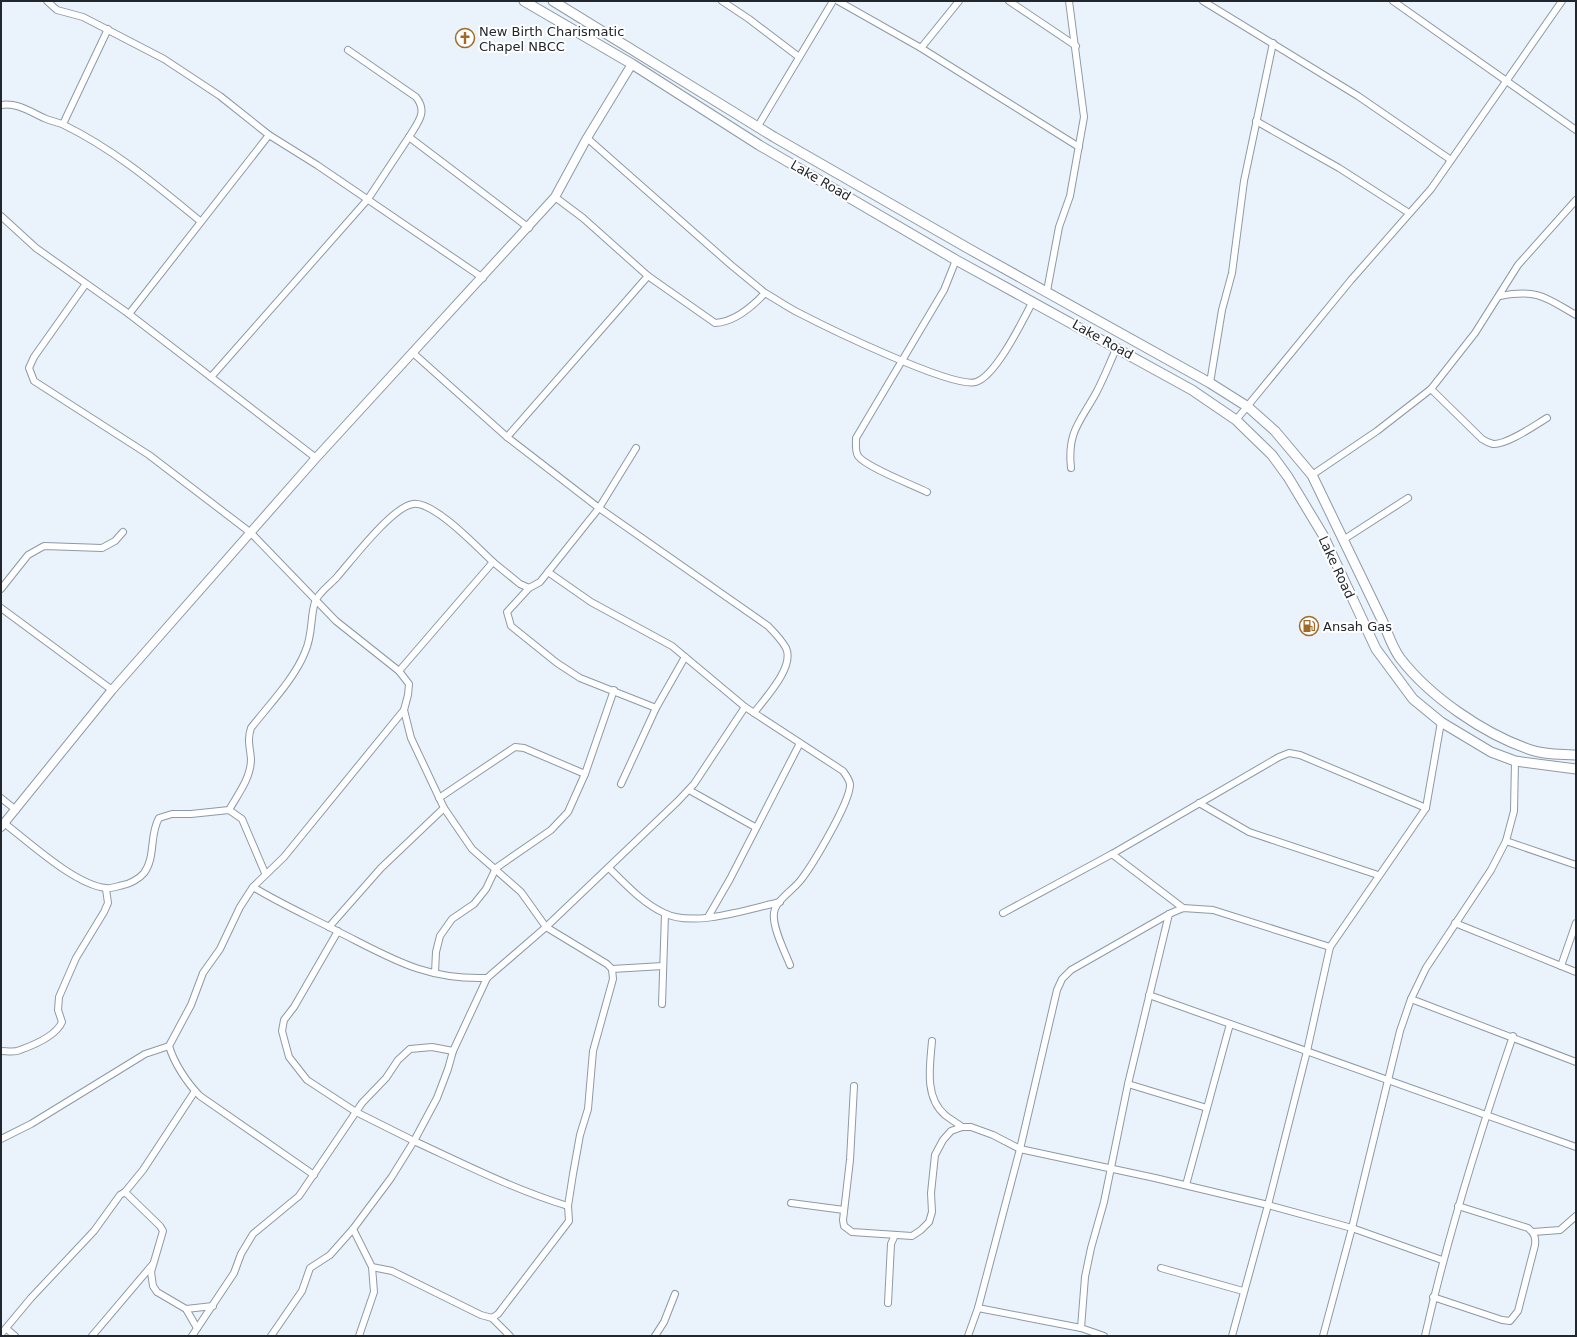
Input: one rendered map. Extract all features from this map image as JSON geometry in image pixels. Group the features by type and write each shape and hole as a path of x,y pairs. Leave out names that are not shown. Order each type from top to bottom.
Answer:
{"main road":[{"name":"Lake Road","path":"524,1 632,64 759,145 956,260 1117,347 1204,398 1236,420 1272,455 1300,494 1323,535 1376,649 1413,699 1441,722 1491,752 1515,761 1576,769"},
{"name":"Lake Road","path":"554,1 758,126 971,250 1210,383 1248,407 1275,431 1312,475 1399,657 1430,690 1459,712 1506,739 1544,754 1576,755"}],"street":[{"path":"47,1 57,10 83,17 164,59 220,96 270,135 368,199 483,278"},
{"path":"722,1 749,19 799,57"},
{"path":"758,126 833,1"},
{"path":"838,1 921,48 1079,147"},
{"path":"921,48 959,1"},
{"path":"1009,1 1076,46"},
{"path":"1047,291 1059,227 1070,196 1084,117 1069,1"},
{"path":"1202,1 1358,96 1451,160"},
{"path":"1393,1 1576,130"},
{"path":"1236,420 1351,280 1430,189 1562,1"},
{"path":"63,124 108,29"},
{"path":"1210,383 1222,310 1232,273 1244,182 1273,43"},
{"path":"211,376 368,199 409,137 423,111 421,104 416,97 348,50"},
{"path":"265,873 242,819 229,810 191,814 172,814 159,818 154,826 151,858 144,874 128,884 106,889 84,882 3,825 112,690 316,458 412,352 529,228 555,197 587,138 632,64"},
{"path":"1,105 26,108 45,119 63,124 137,169 200,221"},
{"path":"1256,121 1288,138 1409,213"},
{"path":"129,314 200,221 270,135"},
{"path":"409,137 529,228"},
{"path":"587,138 731,265 765,292 798,313 835,331 942,376 965,383 977,382 994,369 1033,301"},
{"path":"555,197 583,218 648,276 715,323 725,322 742,312 765,292"},
{"path":"1312,475 1377,431 1431,389 1475,333 1500,296 1518,265 1576,200"},
{"path":"1,216 36,248 85,285 129,314 316,458"},
{"path":"927,492 869,464 858,456 856,438 944,290 956,260"},
{"path":"507,437 648,276"},
{"path":"1,1139 32,1124 145,1054 169,1046 190,1005 203,973 220,949 240,907 253,887 265,873 284,856 302,835 404,710 408,695 408,684 399,671 336,621 315,601 251,533 149,454 34,381 29,368 34,357 85,285"},
{"path":"1500,296 1529,292 1538,294 1576,315"},
{"path":"1071,468 1069,450 1076,424 1096,392 1117,347"},
{"path":"412,352 507,437 599,508 768,626 779,638 786,649 788,662 781,676 754,713"},
{"path":"1431,389 1482,439 1494,444 1506,441 1547,418"},
{"path":"636,448 599,508 540,582 529,588 507,612 511,626 530,642 575,674 656,708"},
{"path":"1343,540 1408,498"},
{"path":"229,810 249,776 251,759 247,738 251,728 296,670 305,653 311,635 315,601 373,535 401,510 413,504 423,506 438,514 454,526 493,562 520,584 529,588"},
{"path":"1,589 28,555 44,546 102,548 115,541 123,532"},
{"path":"399,671 493,562"},
{"path":"548,572 591,602 652,634 685,657 745,707 842,771 848,779 850,786 839,815 824,844 800,881 780,902 774,912 774,922 790,965"},
{"path":"1,608 112,690"},
{"path":"622,784 656,708 685,657"},
{"path":"435,973 436,952 440,936 452,919 474,904 486,890 496,868 551,830 568,812 585,774 614,690"},
{"path":"271,1336 302,1291 310,1268 330,1255 353,1229 391,1178 414,1141 438,1098 453,1050 487,978 546,927 610,868 689,790 745,707"},
{"path":"404,710 410,738 439,798 472,850 496,868 520,892 546,927 607,964 612,969 613,979 593,1052 588,1109 580,1134 568,1206 569,1221 498,1314 492,1318"},
{"path":"1232,1336 1243,1291 1268,1204 1307,1051 1330,947 1378,875 1426,808 1441,722"},
{"path":"708,917 730,879 755,827 800,743"},
{"path":"439,798 515,747 524,748 585,774"},
{"path":"1003,913 1112,854 1279,757 1289,753 1300,755 1426,808"},
{"path":"1323,1336 1352,1228 1400,1031 1411,998 1426,968 1491,870 1506,841 1514,811 1515,761"},
{"path":"689,790 755,827"},
{"path":"1,798 16,810"},
{"path":"1199,804 1249,832 1378,875"},
{"path":"329,927 381,868 444,808"},
{"path":"1506,841 1576,865"},
{"path":"1112,854 1183,908"},
{"path":"610,868 632,891 665,914 681,918 708,917 780,902"},
{"path":"253,887 281,905 338,931 391,959 435,973 466,978 487,978"},
{"path":"1,1051 20,1051 49,1037 60,1027 62,1022 58,1010 59,997 76,958 108,903 106,889"},
{"path":"968,1336 978,1308 1020,1149 1057,990 1062,980 1071,970 1169,914 1183,908 1213,910 1330,947"},
{"path":"662,1004 665,914"},
{"path":"1081,1328 1085,1277 1111,1169 1128,1084 1169,914"},
{"path":"1455,923 1576,972"},
{"path":"1561,966 1576,923"},
{"path":"338,931 294,1006 284,1020 282,1031 288,1057 307,1080 356,1112 414,1141 547,1200 568,1206"},
{"path":"612,969 663,966"},
{"path":"1149,995 1576,1147"},
{"path":"1411,998 1513,1036 1576,1062"},
{"path":"1186,1185 1230,1024"},
{"path":"1425,1336 1442,1260 1486,1114 1513,1036"},
{"path":"932,1041 929,1082 933,1096 937,1106 944,1114 962,1127 983,1131 1020,1149 1268,1204 1352,1228 1442,1260"},
{"path":"169,1046 172,1054 195,1092 266,1144 314,1175"},
{"path":"192,1336 214,1306 234,1273 240,1254 253,1234 299,1196 362,1103 386,1078 398,1060 410,1048 432,1047 453,1050"},
{"path":"1128,1084 1207,1108"},
{"path":"854,1086 850,1160 844,1210 844,1226 848,1230 912,1236 929,1222 932,1212 932,1193 936,1155 943,1140 952,1131 962,1127"},
{"path":"1,1334 7,1329 31,1298 61,1268 94,1231 120,1195 125,1192 143,1170 195,1092"},
{"path":"125,1192 164,1231 151,1272 153,1286 157,1292 186,1309 197,1328"},
{"path":"791,1203 844,1210"},
{"path":"1434,1297 1502,1320 1510,1321 1518,1311 1535,1245 1536,1238 1533,1232 1528,1228 1458,1206"},
{"path":"1533,1232 1560,1230 1576,1216"},
{"path":"353,1229 372,1268 374,1292 359,1336"},
{"path":"888,1303 891,1244 895,1234"},
{"path":"92,1336 154,1261"},
{"path":"372,1268 392,1271 481,1315 492,1318 510,1336"},
{"path":"1161,1268 1243,1291"},
{"path":"655,1336 664,1322 675,1294"},
{"path":"186,1309 214,1306"},
{"path":"978,1308 1081,1328 1104,1336"},
{"path":"7,1329 15,1336"}],"place":[{"name":"New Birth Charismatic Chapel NBCC","path":"465,38"},
{"name":"Ansah Gas","path":"1309,626"}]}
